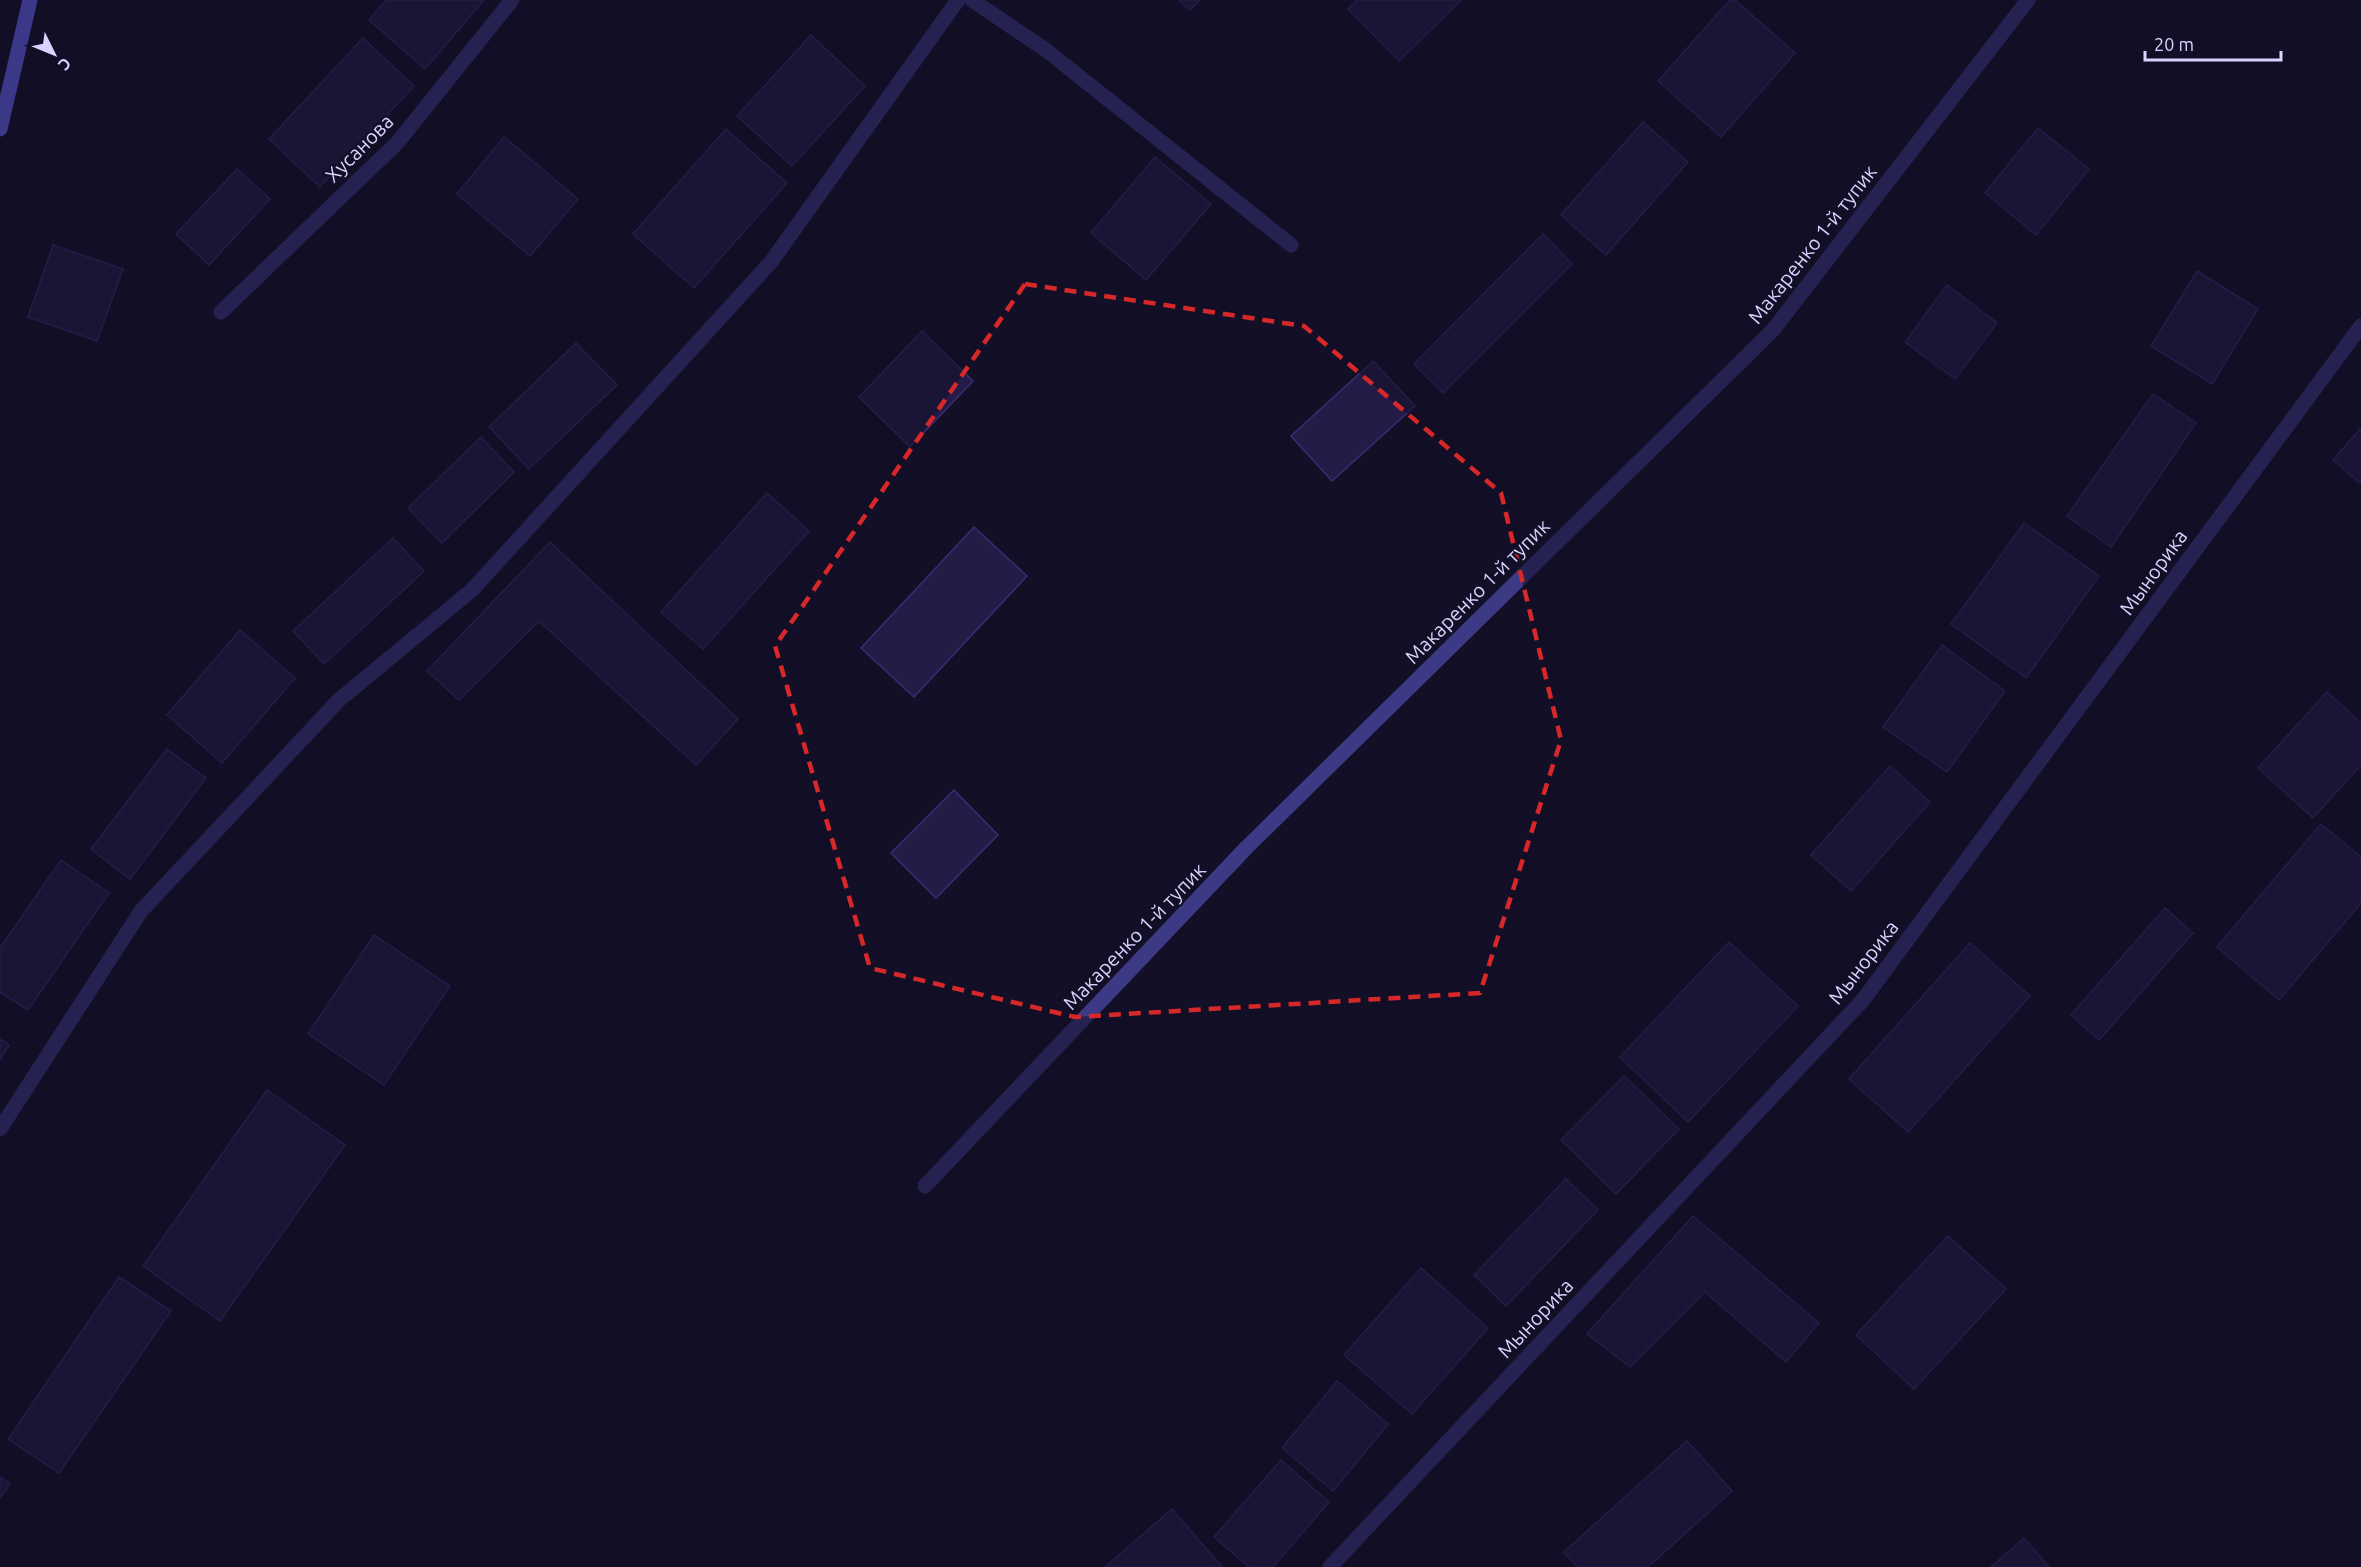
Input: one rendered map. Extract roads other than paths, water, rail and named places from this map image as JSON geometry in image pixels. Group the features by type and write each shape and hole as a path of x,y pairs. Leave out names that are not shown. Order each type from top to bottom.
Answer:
{"street":[{"path":"0,129 30,0"},
{"name":"Хусанова","path":"221,312 397,143 512,0"},
{"path":"0,1129 141,911 339,700 472,590 771,262 958,0"},
{"path":"972,0 1046,50 1291,245"},
{"name":"Макаренко 1-й тупик","path":"925,1186 1247,847 1773,330 2028,0"},
{"name":"Мынорика","path":"1330,1567 1863,1000 2361,326"}]}
